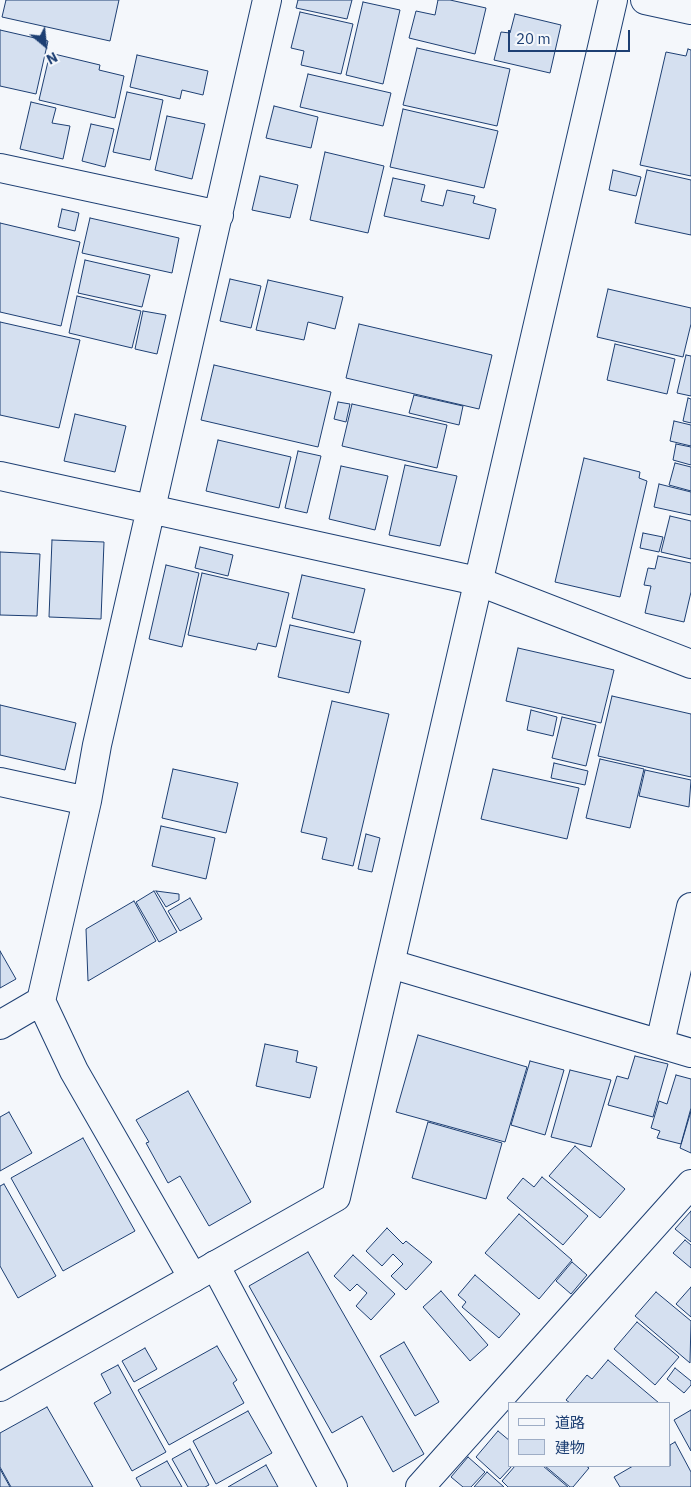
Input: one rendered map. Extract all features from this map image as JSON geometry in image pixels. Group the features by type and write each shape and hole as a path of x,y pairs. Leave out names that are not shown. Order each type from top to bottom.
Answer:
{"street":[{"path":"267,0 152,509 96,745 87,801 42,1001 74,1071 204,1271 333,1487"},
{"path":"0,1387 336,1197 391,964 477,581 613,0"},
{"path":"645,0 691,10"},
{"path":"0,168 219,215"},
{"path":"0,476 477,581 691,664"},
{"path":"0,782 87,801"},
{"path":"660,1044 691,907"},
{"path":"391,964 691,1053"},
{"path":"0,1025 42,1001"},
{"path":"420,1487 691,1184"}],"building":[{"path":"6,0 119,0 110,41 2,17"},
{"path":"298,0 352,0 347,19 296,8"},
{"path":"438,0 450,0 486,8 475,54 409,38 416,11 435,15"},
{"path":"363,2 400,10 383,84 346,75"},
{"path":"300,12 353,24 341,74 301,65 304,51 291,48"},
{"path":"515,14 561,25 550,73 494,60 501,32 510,33"},
{"path":"0,30 48,41 36,94 0,86"},
{"path":"417,48 510,69 497,126 403,105"},
{"path":"688,49 691,50 691,176 640,165 666,52 686,56"},
{"path":"50,53 100,65 99,70 124,76 115,118 39,100"},
{"path":"137,55 208,71 203,95 182,90 180,99 130,87"},
{"path":"308,74 391,93 383,126 300,107"},
{"path":"127,92 163,100 150,160 113,152"},
{"path":"31,102 56,108 52,123 70,126 63,159 20,149"},
{"path":"274,106 318,117 311,148 266,138"},
{"path":"403,109 498,131 484,188 390,167"},
{"path":"167,116 205,124 192,179 155,170"},
{"path":"91,124 114,129 105,167 82,161"},
{"path":"325,152 384,166 368,233 310,220"},
{"path":"613,170 641,177 636,196 609,190"},
{"path":"647,170 691,180 691,235 635,223"},
{"path":"260,176 298,185 290,218 252,210"},
{"path":"393,178 425,185 421,201 443,206 447,190 475,196 473,203 496,209 489,239 384,216"},
{"path":"62,209 79,213 75,231 58,227"},
{"path":"90,218 179,238 172,273 82,253"},
{"path":"0,223 80,242 61,326 0,312"},
{"path":"85,260 150,275 142,307 78,293"},
{"path":"230,279 261,286 251,328 220,321"},
{"path":"268,280 343,297 335,329 308,322 304,340 256,330"},
{"path":"608,289 691,308 691,324 683,357 597,337"},
{"path":"77,296 141,311 132,348 69,333"},
{"path":"143,311 166,315 157,354 135,349"},
{"path":"0,322 80,340 59,428 0,415"},
{"path":"359,324 492,355 479,409 346,378"},
{"path":"615,344 675,359 667,394 607,380"},
{"path":"686,355 691,356 691,396 677,393"},
{"path":"214,365 331,392 318,447 201,420"},
{"path":"414,395 463,406 459,425 409,413"},
{"path":"688,398 691,399 691,423 683,421"},
{"path":"338,402 350,404 346,422 334,419"},
{"path":"352,404 447,425 437,468 342,446"},
{"path":"75,414 126,426 115,472 64,461"},
{"path":"674,421 691,425 691,446 670,441"},
{"path":"218,440 291,457 279,508 206,491"},
{"path":"676,444 691,447 691,465 673,460"},
{"path":"298,451 321,456 307,513 285,508"},
{"path":"584,458 640,472 639,478 647,481 620,597 555,582"},
{"path":"675,463 691,467 691,491 669,485"},
{"path":"405,465 457,476 440,546 389,535"},
{"path":"341,466 388,476 375,530 329,519"},
{"path":"659,484 691,492 691,515 654,507"},
{"path":"670,516 691,521 691,559 661,552"},
{"path":"643,533 663,537 659,552 640,548"},
{"path":"52,540 104,542 101,619 49,617"},
{"path":"200,547 233,555 228,576 195,568"},
{"path":"0,552 40,554 37,616 0,615"},
{"path":"658,556 691,563 691,592 684,622 645,613 651,586 644,585 648,568 655,569"},
{"path":"166,565 199,573 182,647 149,639"},
{"path":"202,573 289,593 276,647 258,643 256,650 188,635"},
{"path":"302,575 365,589 354,633 292,618"},
{"path":"290,625 361,641 349,693 278,677"},
{"path":"518,648 614,670 601,723 506,701"},
{"path":"612,696 691,714 691,777 598,756"},
{"path":"332,701 389,714 353,866 322,859 327,838 301,832"},
{"path":"0,705 76,723 65,770 0,755"},
{"path":"531,710 557,717 553,736 527,730"},
{"path":"562,717 596,725 586,766 552,758"},
{"path":"600,759 644,769 630,828 586,818"},
{"path":"554,763 588,771 585,785 551,778"},
{"path":"173,769 238,783 226,833 162,818"},
{"path":"493,769 579,788 567,839 481,819"},
{"path":"645,770 691,780 689,807 639,796"},
{"path":"161,826 215,838 206,879 152,866"},
{"path":"366,834 380,838 372,872 358,869"},
{"path":"154,891 177,932 159,942 136,902"},
{"path":"156,891 179,894 179,900 166,907"},
{"path":"190,898 202,919 180,931 168,911"},
{"path":"134,901 156,941 88,981 86,929"},
{"path":"0,951 16,979 0,988"},
{"path":"418,1035 527,1067 505,1142 396,1112"},
{"path":"265,1044 298,1051 296,1062 317,1067 310,1098 256,1086"},
{"path":"635,1056 668,1064 653,1117 608,1105 617,1076 628,1079"},
{"path":"530,1061 564,1070 545,1135 511,1125"},
{"path":"570,1070 611,1080 591,1147 551,1137"},
{"path":"676,1075 691,1079 691,1108 681,1144 657,1138 660,1131 651,1128 659,1101 667,1104"},
{"path":"188,1091 251,1202 209,1226 180,1176 168,1183 146,1143 149,1142 136,1120"},
{"path":"691,1111 691,1153 680,1148"},
{"path":"9,1112 32,1153 0,1171 0,1117"},
{"path":"428,1122 502,1143 486,1199 412,1178"},
{"path":"83,1138 135,1231 63,1271 11,1178"},
{"path":"575,1146 625,1189 600,1218 549,1176"},
{"path":"542,1177 588,1216 563,1245 507,1198 523,1178 534,1187"},
{"path":"4,1184 56,1276 18,1298 0,1266 0,1186"},
{"path":"691,1211 691,1242 675,1229"},
{"path":"519,1214 572,1260 539,1299 485,1253"},
{"path":"387,1228 403,1244 406,1241 432,1262 406,1290 391,1276 403,1264 393,1254 382,1266 366,1251"},
{"path":"685,1240 691,1245 691,1268 673,1253"},
{"path":"308,1252 424,1454 393,1472 362,1416 332,1433 249,1286"},
{"path":"353,1255 395,1294 371,1320 356,1306 367,1293 357,1284 350,1291 334,1276"},
{"path":"572,1262 587,1275 571,1294 556,1281"},
{"path":"475,1275 520,1314 499,1338 462,1307 466,1302 458,1295"},
{"path":"691,1287 691,1317 676,1304"},
{"path":"441,1291 488,1345 470,1361 423,1307"},
{"path":"656,1292 691,1321 690,1363 635,1316"},
{"path":"637,1322 679,1357 655,1385 614,1349"},
{"path":"404,1342 439,1402 415,1416 380,1356"},
{"path":"217,1346 237,1380 233,1383 244,1403 169,1445 138,1390"},
{"path":"145,1348 157,1369 134,1382 122,1361"},
{"path":"608,1360 658,1402 569,1402 566,1400 587,1375 592,1379"},
{"path":"118,1365 166,1452 132,1471 94,1403 111,1393 101,1374"},
{"path":"675,1368 691,1381 691,1385 684,1393 667,1379"},
{"path":"47,1407 93,1487 11,1487 0,1467 0,1433"},
{"path":"691,1410 691,1451 674,1420"},
{"path":"248,1411 272,1453 216,1484 193,1441"},
{"path":"498,1431 508,1439 508,1467 511,1467 500,1479 476,1457"},
{"path":"675,1442 691,1472 691,1487 620,1487 614,1477 631,1467 671,1467 671,1444"},
{"path":"190,1449 209,1485 205,1487 188,1487 172,1459"},
{"path":"468,1457 485,1472 471,1487 463,1487 451,1477"},
{"path":"167,1461 182,1487 141,1487 136,1478"},
{"path":"266,1465 278,1487 228,1487"},
{"path":"514,1467 544,1467 568,1487 508,1487 502,1481"},
{"path":"546,1467 589,1468 573,1487 570,1487"},
{"path":"0,1469 10,1487 0,1487"},
{"path":"487,1472 504,1487 474,1487"}]}
